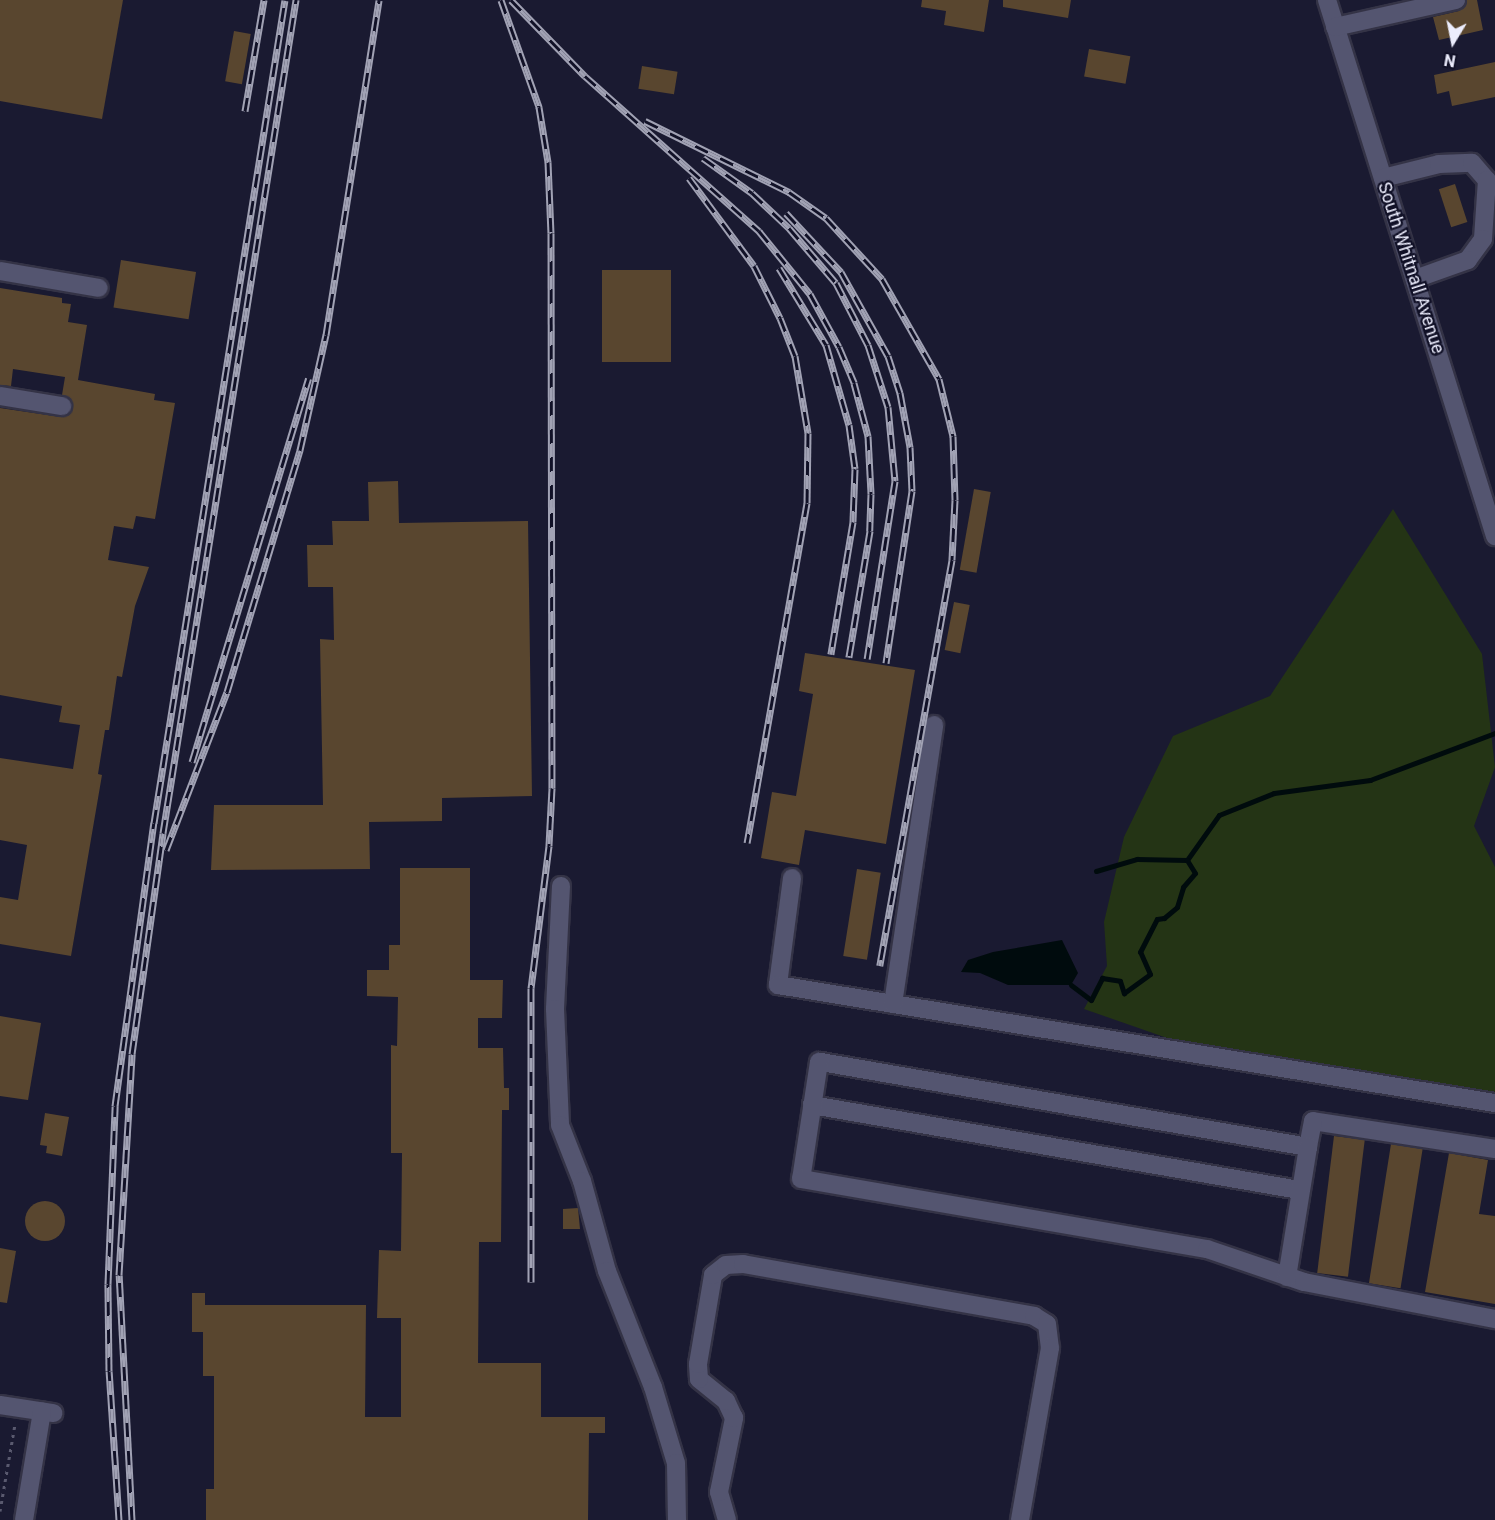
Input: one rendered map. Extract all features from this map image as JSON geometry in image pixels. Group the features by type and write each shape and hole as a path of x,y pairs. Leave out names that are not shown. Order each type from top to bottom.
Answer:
{"street":[{"name":"South Whitnall Avenue","path":"1327,0 1495,536"},
{"path":"1335,27 1456,0"},
{"path":"1383,178 1439,164 1472,163 1487,180 1483,239 1468,260 1415,279"},
{"path":"0,271 99,288"},
{"path":"0,396 62,406"},
{"path":"892,1004 934,725"},
{"path":"792,878 778,985 1495,1103"},
{"path":"561,886 555,1009 560,1125 582,1180 607,1271 653,1387 676,1463 678,1520"},
{"path":"1308,1147 819,1062 801,1179 1207,1249 1287,1277 1495,1319"},
{"path":"812,1105 1301,1190"},
{"path":"1287,1277 1313,1121 1495,1149"},
{"path":"726,1520 719,1492 734,1418 726,1401 699,1378 698,1364 713,1275 726,1265 743,1264 1034,1316 1047,1324 1050,1348 1020,1520"},
{"path":"4,1412 47,1412 24,1520"}],"path":[{"path":"0,1511 16,1419 4,1412"}],"green space":[{"path":"1393,509 1482,654 1495,767 1474,826 1495,867 1495,1092 1170,1039 1084,1009 1107,966 1104,922 1124,837 1173,736 1270,696"}],"shaded area":[{"path":"1062,940 1078,973 1071,985 1008,985 980,973 961,972 968,960 993,952"}],"building":[{"path":"0,0 123,0 102,119 0,101"},
{"path":"922,0 989,0 984,32 944,25 946,11 921,7"},
{"path":"1003,0 1071,0 1068,18 1003,7"},
{"path":"1467,0 1477,0 1483,30 1439,40 1433,17 1459,11"},
{"path":"234,31 251,34 242,84 225,81"},
{"path":"1089,49 1130,56 1125,84 1084,77"},
{"path":"1495,62 1495,97 1452,106 1449,91 1437,94 1434,75"},
{"path":"642,66 678,72 674,94 638,89"},
{"path":"1455,184 1467,222 1451,227 1439,189"},
{"path":"121,260 196,272 189,319 113,307"},
{"path":"602,270 671,270 671,362 602,362"},
{"path":"0,288 62,298 62,303 71,304 68,322 87,325 78,380 155,394 154,400 175,403 155,519 136,516 133,529 114,526 108,560 149,567 135,606 122,677 117,676 109,730 105,730 98,774 102,775 71,956 0,944 0,897 18,900 27,845 0,840 0,758 73,769 80,725 59,722 62,706 0,695 0,408 61,417 70,414 73,407 70,398 62,395 65,377 13,369 11,386 0,385"},
{"path":"398,481 399,523 528,521 532,796 442,798 442,821 369,822 370,869 211,870 214,805 323,805 320,639 334,640 333,587 308,587 307,545 333,545 332,521 369,521 368,482"},
{"path":"974,489 991,492 977,573 960,570"},
{"path":"954,602 970,605 960,653 945,650"},
{"path":"805,653 915,670 886,844 805,830 799,865 761,858 772,792 796,796 813,694 799,691"},
{"path":"400,868 470,868 470,980 503,980 502,1018 478,1018 478,1048 503,1048 504,1088 509,1088 509,1110 502,1110 501,1242 479,1242 478,1363 541,1363 541,1417 605,1417 605,1433 589,1433 588,1520 206,1520 206,1489 214,1489 214,1376 203,1376 203,1332 192,1332 192,1293 205,1293 205,1305 366,1305 365,1417 401,1417 401,1318 377,1318 379,1250 401,1251 402,1153 391,1153 391,1045 397,1046 398,997 367,996 367,970 389,970 389,945 400,945"},
{"path":"857,869 881,873 867,960 843,956"},
{"path":"0,1016 41,1023 28,1100 0,1096"},
{"path":"45,1113 69,1117 62,1156 46,1153 47,1146 40,1145"},
{"path":"1334,1136 1365,1140 1348,1277 1317,1273"},
{"path":"1391,1144 1423,1149 1401,1288 1369,1283"},
{"path":"1449,1153 1488,1160 1479,1214 1495,1216 1495,1304 1425,1292"},
{"path":"45,1201 59,1207 65,1221 59,1235 45,1241 31,1235 25,1221 31,1207"},
{"path":"578,1208 580,1229 563,1229 563,1209"},
{"path":"0,1248 16,1251 7,1303 0,1302"}],"waterway":[{"path":"1187,860 1219,815 1274,793 1370,780 1495,733"},
{"path":"1096,871 1137,859 1187,860"},
{"path":"1071,985 1091,1000 1102,978 1120,981 1124,993 1150,974 1140,952 1157,919 1164,918 1177,907 1183,887 1195,873 1187,860"}],"railway":[{"path":"245,111 264,0"},
{"path":"119,1520 109,1371 108,1284 115,1106 154,823 285,0"},
{"path":"132,1520 119,1275 132,1054 163,833 296,0"},
{"path":"166,850 227,692 300,450 326,335 379,0"},
{"path":"501,0 539,107 548,162 551,233 552,788 549,846 531,988 531,1282"},
{"path":"511,0 585,76 759,231 810,294 839,347 854,383 868,436 871,494 870,531 849,657"},
{"path":"645,121 789,192 826,218 882,279 939,379 953,436 955,500 952,560 880,966"},
{"path":"703,158 752,193 789,228 836,283 868,345 888,407 895,481 867,659"},
{"path":"689,178 754,266 780,318 795,356 808,433 807,503 747,843"},
{"path":"786,213 841,272 888,356 900,393 910,447 912,491 886,663"},
{"path":"779,268 826,345 849,425 855,469 853,522 831,654"},
{"path":"192,762 309,378"}]}
